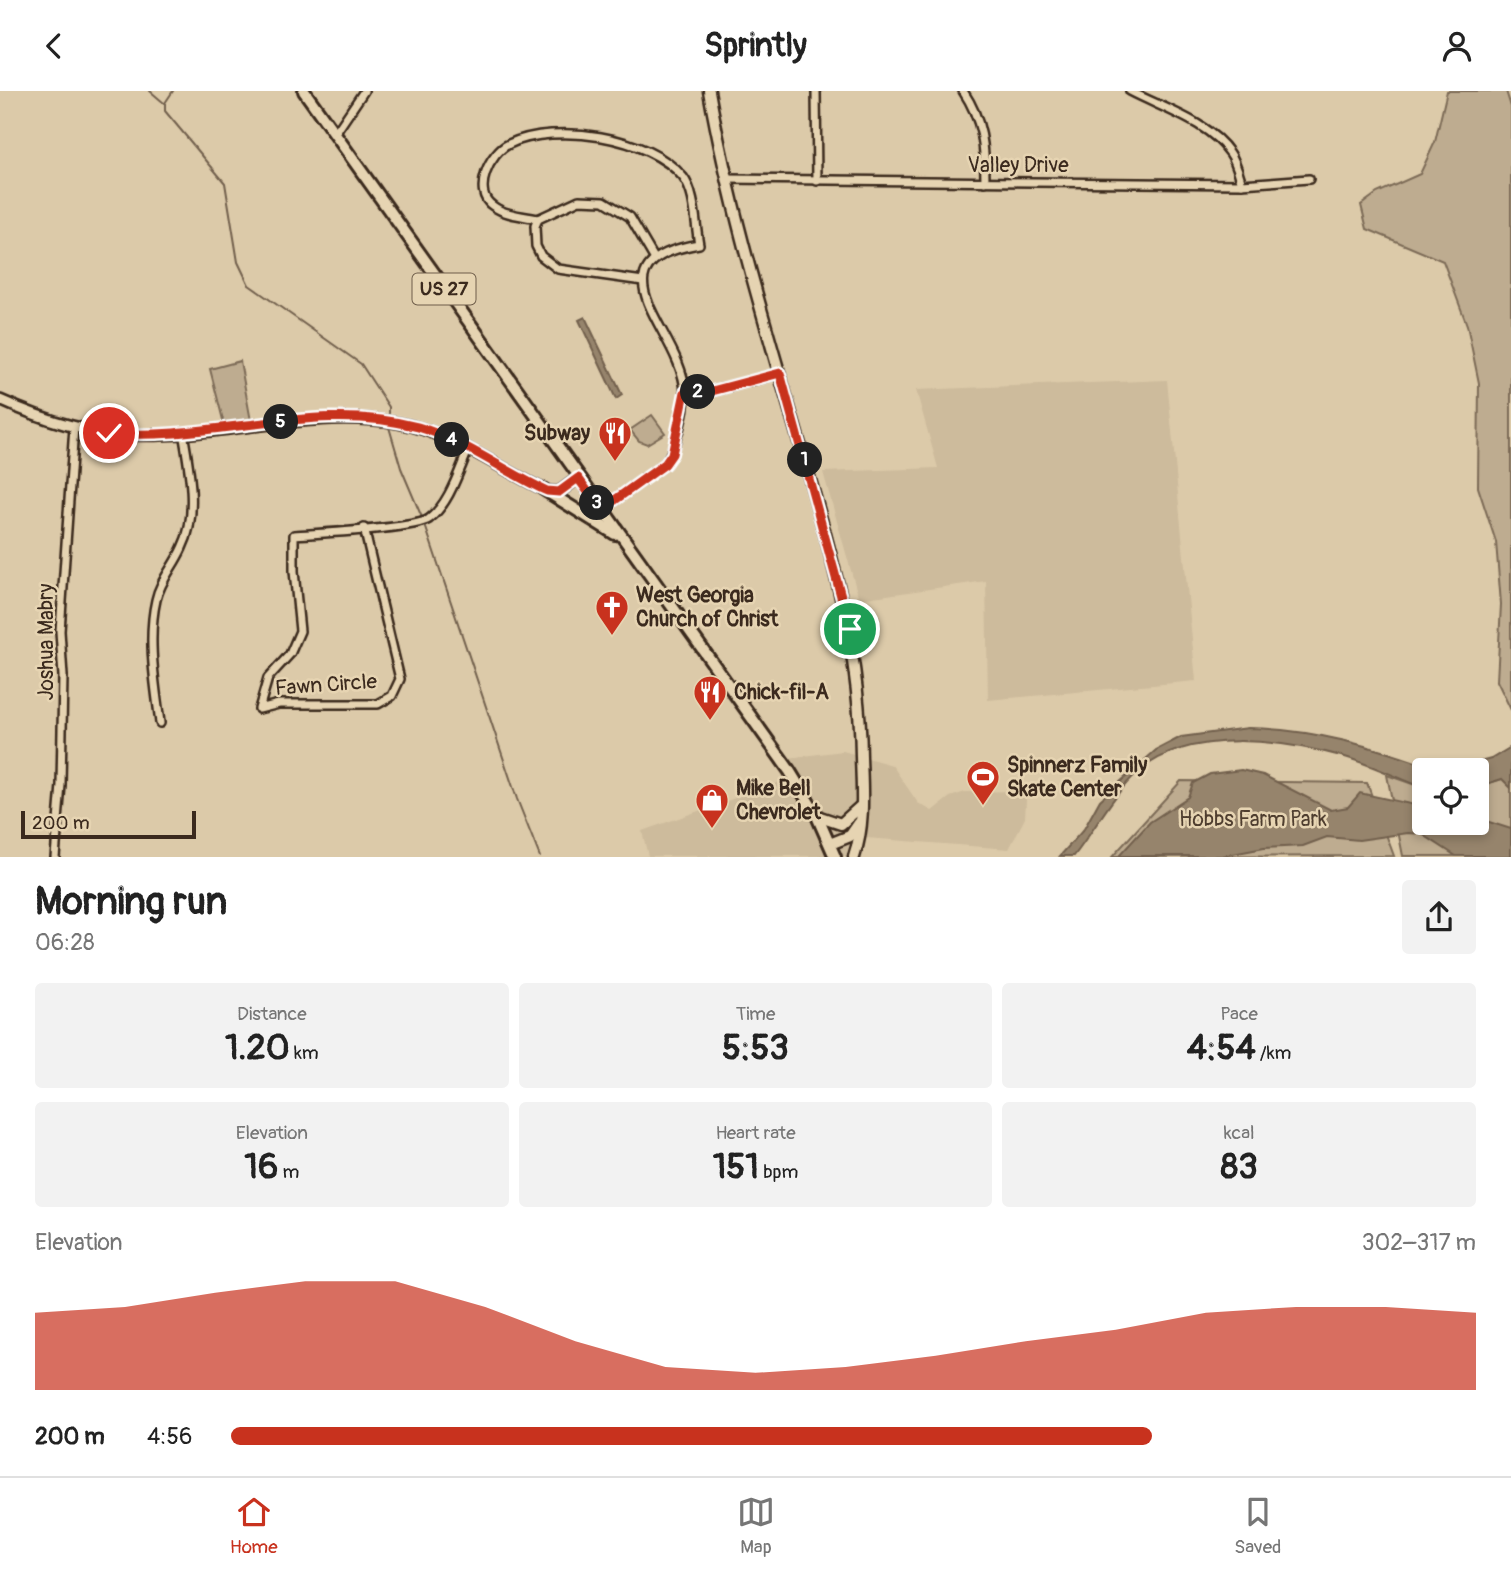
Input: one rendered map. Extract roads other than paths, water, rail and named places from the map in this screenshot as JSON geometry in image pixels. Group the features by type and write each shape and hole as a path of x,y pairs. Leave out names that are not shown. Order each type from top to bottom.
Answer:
{"main road":[{"name":"US 27","path":"304,91 796,780 817,816 835,856"},
{"path":"709,91 727,180 850,629 861,715 862,806 854,856"},
{"path":"543,489 621,537"},
{"path":"817,816 841,824 862,806"},
{"path":"830,844 858,829"}],"street":[{"path":"335,134 365,91"},
{"path":"816,91 817,181"},
{"path":"963,91 980,122 985,142 985,182"},
{"path":"1130,91 1185,119 1221,142 1231,154 1242,184"},
{"path":"601,510 665,464 672,454 685,392 676,361 658,325 643,281 649,263 654,258 668,250 699,244 691,194 684,179 663,159 630,143 552,134 506,145 488,167 484,195 490,205 502,212 538,219 579,200 604,201 630,217 654,258"},
{"name":"Valley Drive","path":"727,180 1242,184 1309,179"},
{"path":"538,219 533,235 536,246 550,264 575,273 643,281"},
{"path":"685,392 712,391 780,373"},
{"path":"0,400 74,427 134,435 309,420 380,421 416,427 469,447 543,489 559,492 578,478"},
{"name":"Joshua Mabry","path":"55,856 62,772 63,676 60,631 74,427"},
{"path":"160,723 152,624 156,597 184,546 190,523 189,473 183,432"},
{"name":"Fawn Circle","path":"364,528 400,679 392,696 378,704 279,704 259,709 268,678 290,654 300,631 294,571 294,535 364,528 405,527 428,520 447,496 469,447"}],"waterway":[{"path":"150,91 164,103"},
{"path":"173,91 165,103 165,111 225,183 238,262 249,285 361,364 389,407 389,417"},
{"path":"389,427 401,468 423,520"},
{"path":"425,525 517,799 540,857"}],"place":[{"name":"Subway","path":"615,463"},
{"name":"West Georgia Church of Christ","path":"612,637"},
{"name":"Chick-fil-A","path":"710,722"},
{"name":"Spinnerz Family Skate Center","path":"983,807"},
{"name":"Mike Bell Chevrolet","path":"712,830"}],"park label":[{"name":"Hobbs Farm Park","path":"1253,819"}]}
